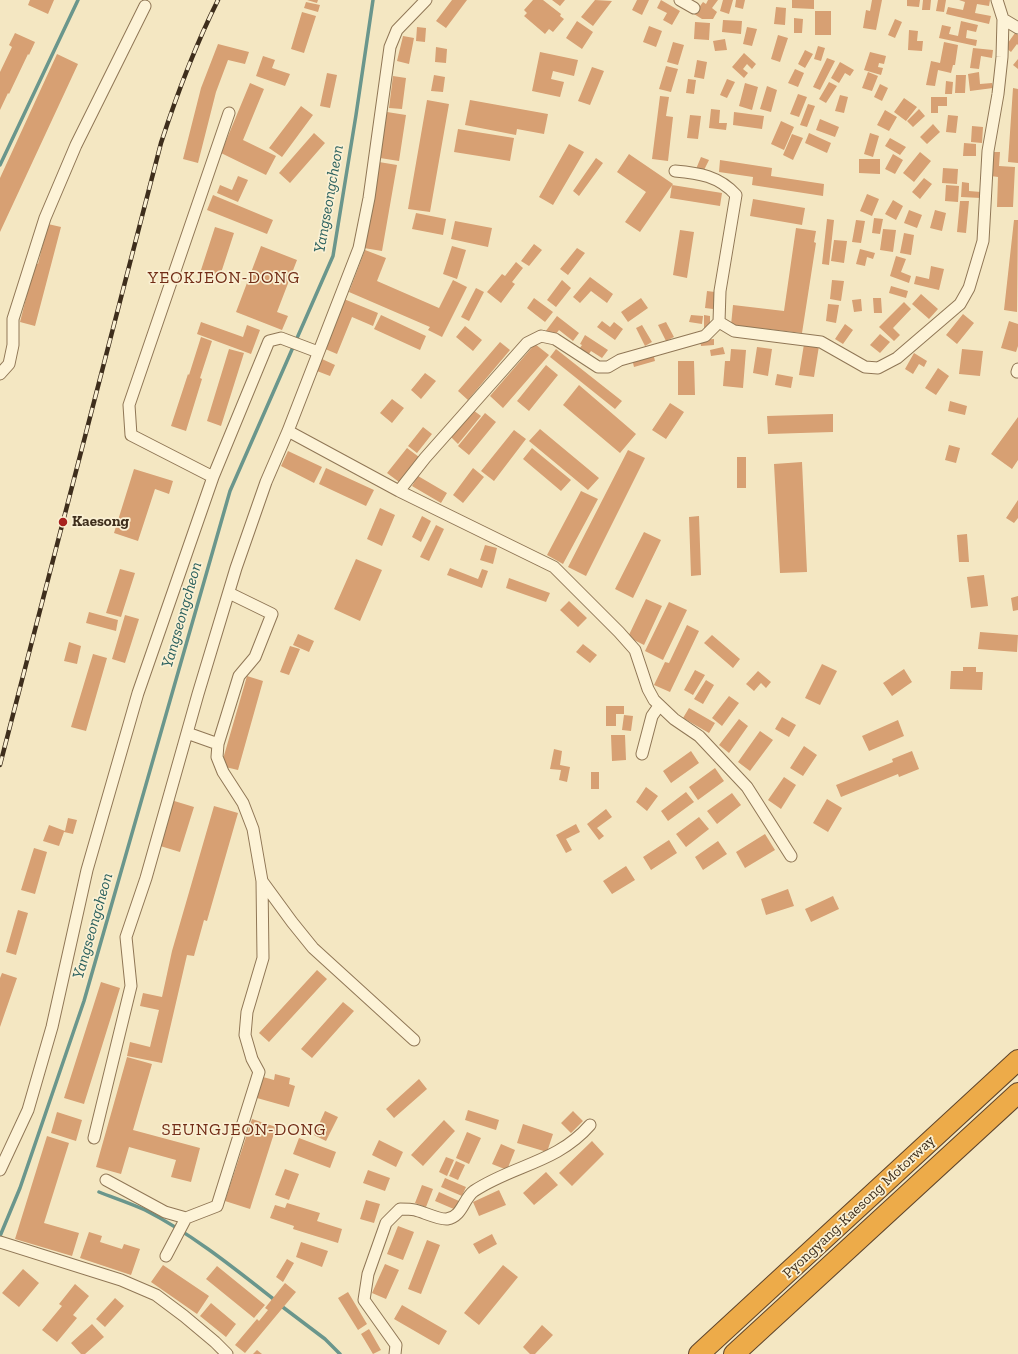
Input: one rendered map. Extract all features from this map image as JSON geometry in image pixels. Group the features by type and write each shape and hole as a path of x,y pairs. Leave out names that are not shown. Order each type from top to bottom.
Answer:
{"highway":[{"name":"Pyongyang-Kaesong Motorway","path":"699,1354 1018,1060"},
{"name":"Pyongyang-Kaesong Motorway","path":"734,1354 1018,1093"}],"street":[{"path":"94,1138 131,986 126,937 146,878 187,732 229,593 266,482 288,431 359,248 369,198 390,47 397,30 426,0"},
{"path":"680,0 694,8"},
{"path":"719,322 734,331 821,342 865,367 878,368 897,358 960,304 969,288 983,241 988,151 1002,57 1002,19 997,0"},
{"path":"0,374 9,364 13,345 13,319 45,218 76,145 145,6"},
{"path":"1002,19 1018,28"},
{"path":"213,477 131,435 129,405 229,113"},
{"path":"399,491 425,458 527,343 541,336 555,339 598,367 608,367 620,360 704,336 719,322 720,291 736,195 728,186 705,175 675,171"},
{"path":"0,1170 28,1110 52,1027 87,870 138,693 213,477 269,341 281,338 318,352"},
{"path":"288,431 399,491 554,567 635,650 648,689 654,700 674,719 699,736 747,787 792,856"},
{"path":"166,1256 185,1220 217,1206 259,1072 252,1059 245,1034 248,1012 263,958 262,881 253,829 243,803 223,772 217,757 218,744 239,676 255,657 272,614 229,593"},
{"path":"642,754 652,716 659,706"},
{"path":"187,732 218,744"},
{"path":"262,881 313,948 414,1040"},
{"path":"395,1354 396,1345 364,1300 368,1274 386,1222 400,1209 413,1209 446,1219 455,1216 475,1190 484,1184 551,1155 572,1142 590,1125"},
{"path":"106,1180 165,1212 185,1220"},
{"path":"0,1242 121,1280 156,1295 184,1316 227,1354"}],"building":[{"path":"30,0 54,0 48,14 28,5"},
{"path":"307,0 318,0 317,3"},
{"path":"452,0 467,0 446,28 436,21"},
{"path":"533,0 543,0 561,14 560,16 564,19 553,32 549,29 545,34 524,16 527,13 524,10"},
{"path":"552,0 565,0 560,6"},
{"path":"595,0 612,1 593,26 581,17"},
{"path":"637,0 649,0 642,15 632,10"},
{"path":"661,0 680,11 672,25 663,20 667,13 657,8"},
{"path":"708,0 718,0 712,8 717,12 713,19 702,19 694,14 703,2 706,4"},
{"path":"723,0 733,0 729,14 720,11"},
{"path":"736,0 745,0 743,9 735,7"},
{"path":"792,0 814,0 814,9 792,8"},
{"path":"872,0 882,0 876,30 863,28 866,10 870,11"},
{"path":"907,0 920,0 919,7 907,6"},
{"path":"923,0 931,0 930,10 922,10"},
{"path":"938,0 946,0 944,12 936,11"},
{"path":"959,0 990,0 989,6 977,4 975,13 991,16 989,24 946,14 948,7 963,10 965,2"},
{"path":"306,2 320,5 318,12 304,8"},
{"path":"776,7 786,8 785,25 774,24"},
{"path":"815,11 831,11 831,35 815,35"},
{"path":"302,12 316,16 304,53 291,49"},
{"path":"794,18 803,19 802,33 794,33"},
{"path":"895,19 902,22 895,38 888,35"},
{"path":"723,20 742,21 741,34 722,32"},
{"path":"577,21 593,32 582,49 566,38"},
{"path":"961,21 978,25 976,32 967,30 966,38 977,40 976,46 939,38 942,25 951,27 949,34 958,36"},
{"path":"695,22 710,23 709,40 694,39"},
{"path":"649,26 662,31 656,47 643,42"},
{"path":"417,27 426,28 425,42 416,41"},
{"path":"747,27 757,29 752,46 743,44"},
{"path":"909,30 918,31 917,41 923,41 922,51 908,50"},
{"path":"15,33 35,42 0,110 0,72 12,47 9,45"},
{"path":"1015,33 1018,35 1018,45 1017,44 1011,52 1005,47"},
{"path":"778,35 788,38 780,62 771,59"},
{"path":"403,36 414,38 409,64 397,61"},
{"path":"725,39 727,50 715,51 713,41"},
{"path":"673,42 684,45 678,65 667,62"},
{"path":"944,42 958,45 955,65 953,65 951,73 938,70 935,86 926,85 931,61 940,63"},
{"path":"218,44 249,52 245,64 228,60 216,92 198,163 183,159 201,88"},
{"path":"818,46 825,48 821,61 814,59"},
{"path":"436,47 447,49 446,63 435,62"},
{"path":"973,48 993,50 992,58 981,56 979,69 970,68"},
{"path":"805,50 813,54 805,68 798,64"},
{"path":"540,52 578,60 574,76 553,71 551,79 564,82 560,97 532,91"},
{"path":"870,52 886,56 884,64 879,63 878,67 883,68 881,75 864,70"},
{"path":"744,53 756,64 752,69 747,64 743,69 748,73 744,78 732,67"},
{"path":"57,54 78,64 0,232 0,178"},
{"path":"263,56 275,60 272,68 290,74 285,86 256,76"},
{"path":"827,58 835,61 820,90 813,87"},
{"path":"1018,59 1018,69 1013,65"},
{"path":"697,60 707,62 704,79 694,77"},
{"path":"840,62 854,70 850,76 845,73 839,83 831,78"},
{"path":"666,66 678,69 671,92 659,89"},
{"path":"592,67 604,71 590,105 578,101"},
{"path":"795,69 804,73 798,87 788,83"},
{"path":"868,72 878,76 872,91 862,88"},
{"path":"979,72 980,84 992,83 993,88 970,91 968,74"},
{"path":"327,73 337,75 330,108 320,106"},
{"path":"434,75 445,77 443,92 431,91"},
{"path":"956,75 966,75 965,93 955,93"},
{"path":"393,76 406,78 402,109 389,108"},
{"path":"688,79 696,80 694,94 686,93"},
{"path":"727,79 735,82 727,98 720,95"},
{"path":"946,81 953,82 952,94 945,94"},
{"path":"829,82 837,86 826,103 819,99"},
{"path":"250,83 264,89 243,140 276,156 266,175 221,153"},
{"path":"745,83 758,87 752,110 739,106"},
{"path":"880,84 888,88 882,101 874,97"},
{"path":"767,86 777,90 771,112 760,109"},
{"path":"1013,88 1018,89 1018,163 1008,162"},
{"path":"798,94 807,97 799,117 790,114"},
{"path":"840,95 848,97 844,113 835,111"},
{"path":"660,96 669,97 666,116 673,117 668,161 652,159"},
{"path":"931,97 947,97 947,106 938,106 938,113 931,113"},
{"path":"904,98 917,107 906,121 894,112"},
{"path":"427,100 449,104 430,212 408,209"},
{"path":"470,100 548,114 544,134 517,129 516,135 465,125"},
{"path":"808,104 815,106 807,127 800,125"},
{"path":"301,106 313,115 282,157 269,148"},
{"path":"711,109 720,110 719,123 727,123 726,130 709,128"},
{"path":"919,109 925,116 913,127 907,121"},
{"path":"885,110 897,117 889,131 877,125"},
{"path":"387,112 406,115 399,161 380,158"},
{"path":"734,112 764,116 762,129 733,125"},
{"path":"690,115 701,116 698,139 687,138"},
{"path":"948,115 958,116 956,133 946,132"},
{"path":"820,119 839,127 835,137 816,130"},
{"path":"781,121 794,127 784,150 771,144"},
{"path":"933,124 940,132 927,144 920,137"},
{"path":"972,126 983,127 982,143 971,142"},
{"path":"458,129 514,138 510,161 454,152"},
{"path":"314,133 325,143 290,183 279,173"},
{"path":"809,133 831,143 827,153 805,143"},
{"path":"870,133 879,136 873,157 864,154"},
{"path":"792,134 803,138 793,160 783,155"},
{"path":"890,138 906,147 900,155 885,146"},
{"path":"964,143 976,144 976,156 963,156"},
{"path":"569,144 584,152 553,205 539,197"},
{"path":"920,152 931,161 914,182 903,173"},
{"path":"992,152 1000,152 999,166 1015,167 1013,207 997,207 998,177 991,176"},
{"path":"629,154 673,184 640,232 625,222 646,192 617,172"},
{"path":"893,154 903,160 895,174 885,169"},
{"path":"701,157 709,160 703,172 696,169"},
{"path":"596,158 603,163 579,196 573,191"},
{"path":"859,159 880,159 880,174 859,173"},
{"path":"720,160 772,168 771,176 824,184 823,196 752,185 753,177 719,172"},
{"path":"379,162 397,165 382,251 364,248"},
{"path":"943,168 958,169 957,184 942,183"},
{"path":"238,176 248,180 238,202 217,193 220,185 232,190"},
{"path":"924,178 932,184 920,199 912,192"},
{"path":"962,182 969,183 969,191 981,192 981,198 961,197"},
{"path":"672,185 722,193 720,206 670,198"},
{"path":"946,185 959,186 958,202 945,201"},
{"path":"867,194 879,199 872,216 860,211"},
{"path":"213,195 273,220 267,234 207,210"},
{"path":"753,199 805,208 802,225 750,216"},
{"path":"893,200 903,206 896,220 885,214"},
{"path":"960,201 969,201 966,233 957,232"},
{"path":"909,210 922,215 917,228 904,223"},
{"path":"935,210 946,213 942,231 930,228"},
{"path":"416,213 446,219 443,235 412,229"},
{"path":"874,218 883,219 880,234 872,233"},
{"path":"827,219 834,220 829,265 822,264"},
{"path":"856,220 865,221 861,243 852,242"},
{"path":"1014,220 1018,220 1017,312 1004,310"},
{"path":"455,221 492,228 488,247 451,239"},
{"path":"48,224 61,227 35,326 20,322 35,263 38,264"},
{"path":"215,227 234,233 220,276 201,270"},
{"path":"796,228 816,231 814,242 816,243 802,333 731,325 733,305 784,311"},
{"path":"883,229 896,230 893,252 880,250"},
{"path":"680,230 694,232 687,278 673,275"},
{"path":"904,233 914,235 911,255 900,253"},
{"path":"834,240 847,241 844,263 831,261"},
{"path":"534,244 542,250 529,266 521,261"},
{"path":"261,246 297,260 277,312 288,316 282,330 236,312"},
{"path":"452,246 466,250 457,279 443,274"},
{"path":"577,248 585,253 568,275 560,269"},
{"path":"860,249 875,253 873,259 867,257 865,266 856,264"},
{"path":"365,250 386,258 377,281 439,308 453,280 467,287 442,337 428,330 430,327 349,292"},
{"path":"896,256 906,259 901,272 911,276 909,283 890,276"},
{"path":"516,262 523,268 512,282 515,284 501,303 487,292 502,274 505,276"},
{"path":"931,266 944,269 939,290 914,284 916,276 929,279"},
{"path":"590,277 613,294 607,303 591,291 580,303 573,297"},
{"path":"562,280 571,288 556,307 547,300"},
{"path":"832,280 844,281 841,301 830,299"},
{"path":"891,286 908,291 906,298 889,293"},
{"path":"476,288 484,292 469,321 461,317"},
{"path":"707,291 715,292 713,309 705,308"},
{"path":"921,294 938,309 929,319 912,304"},
{"path":"534,298 553,312 545,322 527,308"},
{"path":"641,298 648,308 628,322 621,312"},
{"path":"873,298 881,298 882,313 874,313"},
{"path":"344,299 378,313 373,326 352,317 337,354 323,348"},
{"path":"861,299 862,311 854,312 852,300"},
{"path":"904,302 911,309 893,328 900,335 894,341 879,327"},
{"path":"828,304 839,305 836,323 826,321"},
{"path":"963,314 974,323 957,344 946,335"},
{"path":"381,315 426,336 420,350 374,329"},
{"path":"691,315 703,316 702,324 689,322"},
{"path":"704,315 710,316 710,330 704,330"},
{"path":"557,316 579,333 573,341 559,330 553,338 545,332"},
{"path":"602,321 610,327 614,322 623,329 615,340 597,327"},
{"path":"1009,321 1018,324 1018,346 1016,352 1001,348"},
{"path":"201,322 243,337 247,325 260,330 251,354 197,334"},
{"path":"666,322 674,337 666,341 658,325"},
{"path":"845,324 853,330 843,344 835,339"},
{"path":"642,325 652,342 645,346 636,328"},
{"path":"465,326 482,340 473,351 456,337"},
{"path":"880,334 890,342 880,353 870,345"},
{"path":"585,335 608,350 602,358 591,351 586,358 577,352 582,345 580,344"},
{"path":"201,337 212,341 200,378 202,379 186,431 171,426"},
{"path":"714,339 714,345 701,346 700,340"},
{"path":"500,342 510,350 468,400 458,391"},
{"path":"535,344 549,355 503,408 490,396"},
{"path":"804,344 819,346 814,377 799,375"},
{"path":"723,347 725,354 711,356 710,350"},
{"path":"757,347 772,349 768,376 753,373"},
{"path":"229,349 244,353 221,426 207,421"},
{"path":"556,349 622,401 615,409 550,357"},
{"path":"731,349 746,350 743,388 723,386 725,361 730,361"},
{"path":"962,349 983,351 980,376 959,374"},
{"path":"653,353 655,361 634,367 632,359"},
{"path":"914,353 927,361 924,367 919,364 913,374 905,369"},
{"path":"322,359 335,365 330,376 317,371"},
{"path":"678,361 694,361 695,395 678,395"},
{"path":"546,365 558,375 529,411 517,401"},
{"path":"938,368 949,376 936,395 925,388"},
{"path":"425,373 436,381 421,399 411,390"},
{"path":"777,374 793,377 791,388 775,385"},
{"path":"579,385 636,434 620,453 563,405"},
{"path":"392,399 404,408 392,423 380,413"},
{"path":"950,401 967,406 965,415 948,411"},
{"path":"670,403 684,412 666,439 652,430"},
{"path":"473,410 481,416 458,444 451,437"},
{"path":"485,413 496,422 469,455 458,446"},
{"path":"833,414 833,432 768,434 767,416"},
{"path":"1018,417 1018,460 1012,469 991,454"},
{"path":"423,427 432,434 417,453 408,446"},
{"path":"540,429 599,478 588,490 529,441"},
{"path":"514,430 526,439 494,481 481,471"},
{"path":"949,445 960,448 956,463 945,460"},
{"path":"407,448 419,457 399,482 387,473"},
{"path":"532,448 571,480 561,491 523,459"},
{"path":"628,450 645,458 586,576 568,567"},
{"path":"288,451 322,467 314,483 281,466"},
{"path":"737,457 746,457 746,488 737,488"},
{"path":"802,462 807,572 780,573 774,464"},
{"path":"326,468 374,490 366,506 319,484"},
{"path":"473,468 484,477 463,503 453,495"},
{"path":"134,469 173,481 169,494 155,489 138,541 114,533"},
{"path":"418,476 447,493 441,503 412,486"},
{"path":"581,491 598,499 563,564 547,555"},
{"path":"1018,500 1018,518 1014,523 1006,518"},
{"path":"380,508 395,515 382,546 367,539"},
{"path":"422,516 431,521 421,542 412,537"},
{"path":"699,516 701,575 691,576 689,517"},
{"path":"436,525 444,529 429,561 420,557"},
{"path":"644,532 661,540 633,598 615,589"},
{"path":"967,534 969,562 959,562 957,535"},
{"path":"485,545 497,548 493,564 480,560"},
{"path":"356,559 382,570 360,621 334,609"},
{"path":"450,568 478,579 482,569 488,571 482,588 447,575"},
{"path":"120,569 135,573 121,617 106,613"},
{"path":"984,575 988,606 971,608 967,577"},
{"path":"509,578 550,593 546,602 506,588"},
{"path":"1018,596 1018,610 1013,611 1011,598"},
{"path":"646,599 662,606 644,645 628,637"},
{"path":"569,601 587,618 578,627 560,610"},
{"path":"669,602 687,610 663,660 645,651"},
{"path":"89,612 118,620 116,631 86,623"},
{"path":"125,615 139,619 125,663 112,659"},
{"path":"687,625 699,631 670,692 654,685 665,662 669,663"},
{"path":"980,632 1018,635 1017,652 978,649"},
{"path":"298,634 314,641 309,652 293,645"},
{"path":"712,635 740,659 733,668 704,643"},
{"path":"69,642 81,646 77,664 64,661"},
{"path":"583,644 597,655 590,663 576,652"},
{"path":"290,646 300,649 289,675 280,672"},
{"path":"93,654 107,658 86,731 71,727"},
{"path":"822,664 837,671 820,705 805,698"},
{"path":"963,667 976,667 976,672 983,672 982,690 950,689 951,671 963,671"},
{"path":"904,669 912,682 892,696 883,683"},
{"path":"695,670 705,675 693,695 684,690"},
{"path":"758,671 771,682 766,688 761,683 754,691 746,684"},
{"path":"247,676 263,681 238,770 221,766"},
{"path":"706,680 714,685 703,704 694,699"},
{"path":"729,696 739,703 722,726 712,718"},
{"path":"606,706 624,706 624,714 616,714 616,726 606,726"},
{"path":"689,708 715,723 709,733 683,718"},
{"path":"624,715 633,716 631,731 622,730"},
{"path":"782,717 796,725 789,737 775,729"},
{"path":"739,719 748,726 729,753 719,745"},
{"path":"898,720 904,736 869,751 862,736"},
{"path":"760,731 773,740 750,771 738,762"},
{"path":"611,735 625,735 626,760 612,761"},
{"path":"804,746 817,755 803,776 790,768"},
{"path":"554,749 562,751 560,765 570,767 567,782 559,780 561,770 550,769"},
{"path":"691,751 699,763 671,783 663,771"},
{"path":"912,751 919,769 899,777 898,774 841,797 836,785 893,762 892,759"},
{"path":"715,768 724,781 698,800 689,787"},
{"path":"591,772 599,772 599,789 591,789"},
{"path":"784,777 796,785 781,809 768,800"},
{"path":"646,787 658,796 647,811 636,802"},
{"path":"686,792 694,802 668,821 661,811"},
{"path":"732,793 741,805 717,824 707,811"},
{"path":"827,799 842,808 828,832 813,823"},
{"path":"171,800 194,807 180,852 157,845"},
{"path":"214,806 238,813 207,921 204,920 194,956 187,955 162,1063 127,1056 130,1042 150,1047 159,1010 140,1006 143,993 162,997 172,951"},
{"path":"606,809 612,817 597,828 604,836 599,840 587,824"},
{"path":"699,817 709,829 686,847 676,834"},
{"path":"68,818 77,820 73,834 64,832 59,846 43,841 49,825 65,831"},
{"path":"576,824 580,832 566,839 572,850 566,853 556,835"},
{"path":"765,834 775,850 745,868 736,852"},
{"path":"669,840 677,853 651,870 643,857"},
{"path":"718,841 727,854 703,870 695,857"},
{"path":"34,848 47,852 35,894 21,890"},
{"path":"626,866 635,880 612,894 603,881"},
{"path":"788,889 794,906 766,915 761,899"},
{"path":"833,896 839,909 811,922 805,909"},
{"path":"18,910 28,913 16,955 6,952"},
{"path":"317,970 327,979 269,1042 259,1033"},
{"path":"2,973 17,978 0,1027 0,978"},
{"path":"101,982 120,988 84,1104 64,1098"},
{"path":"343,1002 354,1011 312,1058 301,1049"},
{"path":"127,1057 152,1064 133,1130 200,1148 191,1182 171,1177 176,1160 129,1147 121,1174 96,1167"},
{"path":"275,1074 290,1078 289,1084 295,1086 289,1107 257,1098 263,1077 274,1080"},
{"path":"419,1079 427,1089 394,1118 386,1109"},
{"path":"468,1110 499,1120 496,1130 465,1120"},
{"path":"325,1111 338,1117 326,1141 314,1135"},
{"path":"573,1111 583,1121 571,1133 561,1123"},
{"path":"57,1112 82,1120 76,1141 51,1133"},
{"path":"252,1119 276,1127 250,1209 225,1201"},
{"path":"444,1120 455,1131 423,1166 411,1155"},
{"path":"523,1124 553,1134 547,1152 517,1143"},
{"path":"467,1132 481,1138 469,1164 456,1158"},
{"path":"47,1136 69,1143 44,1223 79,1233 72,1256 15,1239"},
{"path":"299,1138 336,1152 330,1168 293,1154"},
{"path":"379,1140 403,1152 396,1167 372,1155"},
{"path":"592,1141 604,1154 572,1186 559,1173"},
{"path":"501,1144 515,1150 507,1170 492,1164"},
{"path":"446,1157 454,1160 447,1176 439,1172"},
{"path":"456,1161 465,1165 458,1180 449,1176"},
{"path":"285,1169 299,1174 289,1200 275,1195"},
{"path":"368,1170 390,1178 385,1191 363,1183"},
{"path":"546,1172 558,1185 534,1205 523,1193"},
{"path":"445,1178 466,1187 462,1196 441,1187"},
{"path":"422,1185 433,1189 426,1207 415,1203"},
{"path":"499,1190 506,1205 479,1216 473,1202"},
{"path":"439,1192 459,1201 456,1210 435,1201"},
{"path":"366,1200 380,1204 374,1223 360,1219"},
{"path":"287,1203 320,1213 317,1221 342,1229 338,1243 293,1229 294,1226 270,1218 275,1205 285,1208"},
{"path":"398,1226 414,1232 403,1260 387,1254"},
{"path":"89,1232 102,1236 100,1242 122,1249 124,1244 140,1249 131,1275 80,1258"},
{"path":"492,1234 497,1244 479,1254 473,1244"},
{"path":"427,1240 440,1245 421,1294 408,1289"},
{"path":"301,1242 328,1251 322,1267 296,1257"},
{"path":"287,1259 294,1263 283,1282 276,1277"},
{"path":"385,1264 399,1270 386,1299 372,1293"},
{"path":"163,1265 209,1296 197,1314 151,1282"},
{"path":"503,1265 518,1277 479,1325 464,1313"},
{"path":"217,1266 265,1305 254,1318 206,1279"},
{"path":"23,1269 39,1283 19,1307 2,1293"},
{"path":"285,1283 296,1292 245,1353 235,1345 257,1319 259,1321 268,1310 265,1308"},
{"path":"75,1284 89,1296 73,1315 77,1318 57,1342 42,1330 62,1306 59,1304"},
{"path":"348,1292 367,1324 358,1330 338,1298"},
{"path":"115,1298 124,1306 105,1327 96,1319"},
{"path":"211,1303 236,1324 226,1337 200,1316"},
{"path":"402,1305 447,1331 439,1345 394,1319"},
{"path":"92,1324 104,1337 85,1354 81,1354 71,1343"},
{"path":"542,1325 553,1335 535,1354 530,1354 523,1347"},
{"path":"369,1329 381,1350 373,1354 361,1334"},
{"path":"257,1350 262,1354 253,1354"}],"waterway":[{"path":"0,165 78,0"},
{"name":"Yangseongcheon","path":"0,1236 20,1188 84,1001 230,491 333,256 373,0"},
{"path":"99,1192 145,1210 162,1219 212,1252 276,1301"},
{"path":"280,1305 325,1339 340,1354"}],"railway":[{"path":"0,765 161,143 187,70 218,0"}],"place":[{"name":"Kaesong","path":"63,522"}],"district":[{"name":"YEOKJEON-DONG","path":"224,278"},
{"name":"SEUNGJEON-DONG","path":"244,1130"}]}
